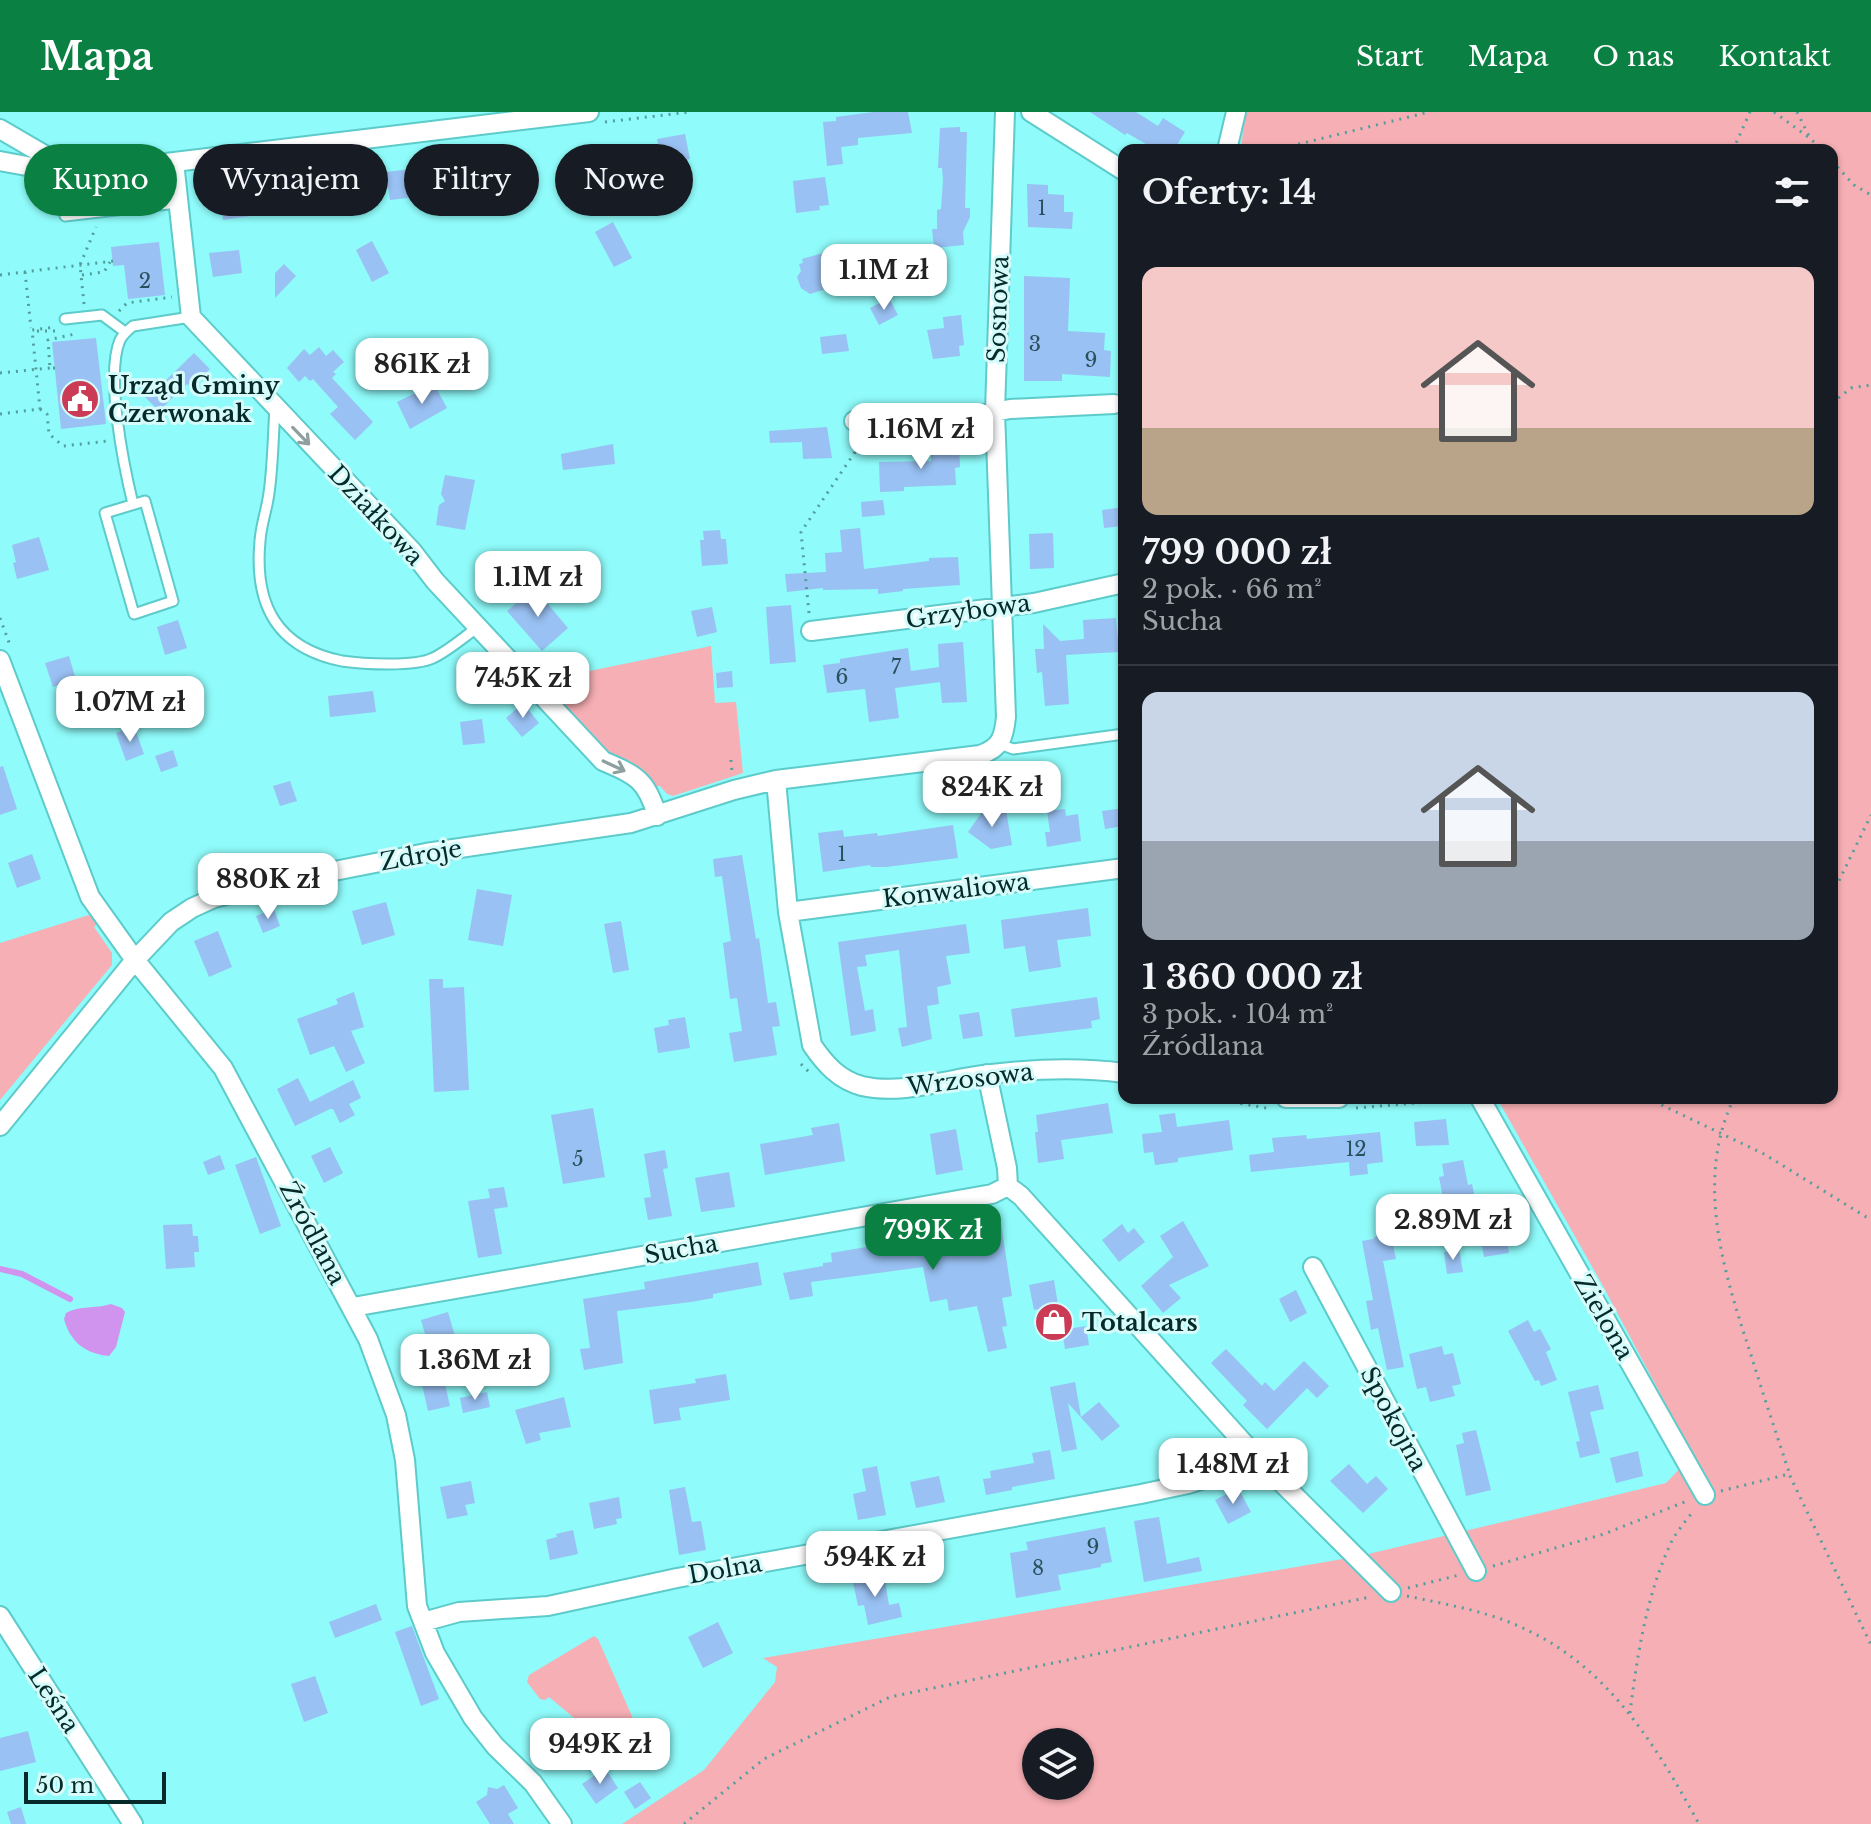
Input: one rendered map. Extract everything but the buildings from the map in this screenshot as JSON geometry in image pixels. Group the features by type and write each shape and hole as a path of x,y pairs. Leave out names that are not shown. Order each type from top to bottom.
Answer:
{"street":[{"name":"Sosnowa","path":"1000,744 1005,734 1006,717 995,411 1005,112"},
{"path":"1031,112 1118,167"},
{"path":"1228,144 1236,112"},
{"path":"177,162 589,115"},
{"path":"0,129 26,144"},
{"path":"0,161 24,166"},
{"path":"177,203 191,317"},
{"name":"Działkowa","path":"191,317 412,551 603,761 637,777 651,795 657,816"},
{"path":"854,421 1114,404"},
{"name":"Grzybowa","path":"811,631 1034,603 1118,584"},
{"name":"Źródlana","path":"5,654 90,897 135,960 223,1068 353,1307 384,1378 396,1415 405,1460 417,1606 435,1653 461,1702 495,1746 533,1783 562,1824"},
{"path":"657,816 734,790 776,780 980,755 1000,744"},
{"path":"776,780 788,912 812,1045 822,1070"},
{"name":"Zdroje","path":"0,1126 135,960 171,922 192,908 241,890 426,853 598,829 657,816"},
{"name":"Konwaliowa","path":"788,912 1118,869"},
{"name":"Wrzosowa","path":"822,1070 861,1086 881,1089 987,1074 1038,1071 1118,1073"},
{"path":"987,1074 1008,1186 1021,1196 1260,1461 1391,1592"},
{"name":"Zielona","path":"1483,1104 1705,1495"},
{"name":"Sucha","path":"353,1307 992,1194 1008,1186"},
{"name":"Spokojna","path":"1313,1267 1476,1571"},
{"name":"Dolna","path":"423,1622 459,1612 548,1606 692,1575 1141,1494 1201,1481 1260,1461"},
{"name":"Leśna","path":"0,1616 133,1824"}],"lane":[{"path":"62,323 102,315 125,332"},
{"path":"133,504 121,440 115,378 119,343 125,332 143,323 191,317"},
{"path":"275,408 269,494 260,537 258,570 266,604 283,634 317,656 390,664 432,659 478,627"},
{"path":"145,501 173,601 134,614 105,513 133,504 145,501"},
{"path":"1000,744 1013,749 1118,735"}],"path":[{"path":"589,115 690,112"},
{"path":"1299,144 1429,112"},
{"path":"1736,144 1750,112"},
{"path":"1774,112 1816,144"},
{"path":"1797,112 1811,139"},
{"path":"1838,168 1854,185 1871,195"},
{"path":"85,317 80,265 100,216"},
{"path":"0,275 111,262 104,272 82,275"},
{"path":"25,272 40,409"},
{"path":"109,320 127,303 189,295"},
{"path":"32,330 62,323"},
{"path":"0,373 52,368 48,340 75,334 76,330 46,333 32,330"},
{"path":"1838,398 1851,388 1871,385"},
{"path":"0,414 40,409 47,414 49,434 63,446 121,440"},
{"path":"811,631 801,532 855,452 854,421"},
{"path":"0,618 5,654"},
{"path":"731,760 732,778"},
{"path":"1838,883 1871,815"},
{"path":"796,1058 808,1074 822,1070"},
{"path":"1660,1104 1764,1154 1871,1220"},
{"path":"1732,1104 1715,1163 1714,1192 1719,1243 1731,1296 1789,1474 1871,1645"},
{"path":"684,1824 764,1759 890,1697 1391,1592 1476,1571 1604,1534 1705,1495 1789,1474"},
{"path":"1630,1713 1637,1657 1670,1543 1705,1495"},
{"path":"1391,1592 1476,1611 1531,1631 1582,1663 1630,1713 1670,1771 1699,1824"}],"shaded area":[{"path":"1245,112 1871,112 1871,1824 622,1824 704,1770 775,1682 777,1667 763,1658 1360,1556 1666,1483 1693,1455 1603,1286 1500,1104 1838,1104 1838,144 1242,144"},
{"path":"711,646 715,703 736,702 743,773 673,796 608,759 536,682"},
{"path":"92,914 97,924 94,927 112,953 112,965 0,1100 0,943"},
{"path":"111,1304 125,1312 116,1347 109,1356 93,1353 70,1334 64,1319 66,1313"},
{"path":"594,1636 642,1739 622,1758 549,1697 540,1699 527,1682 529,1675"}],"waterway":[{"path":"0,1269 22,1274 70,1299"}],"place":[{"name":"Urząd Gminy Czerwonak","path":"80,399"},
{"name":"Totalcars","path":"1054,1322"}]}
